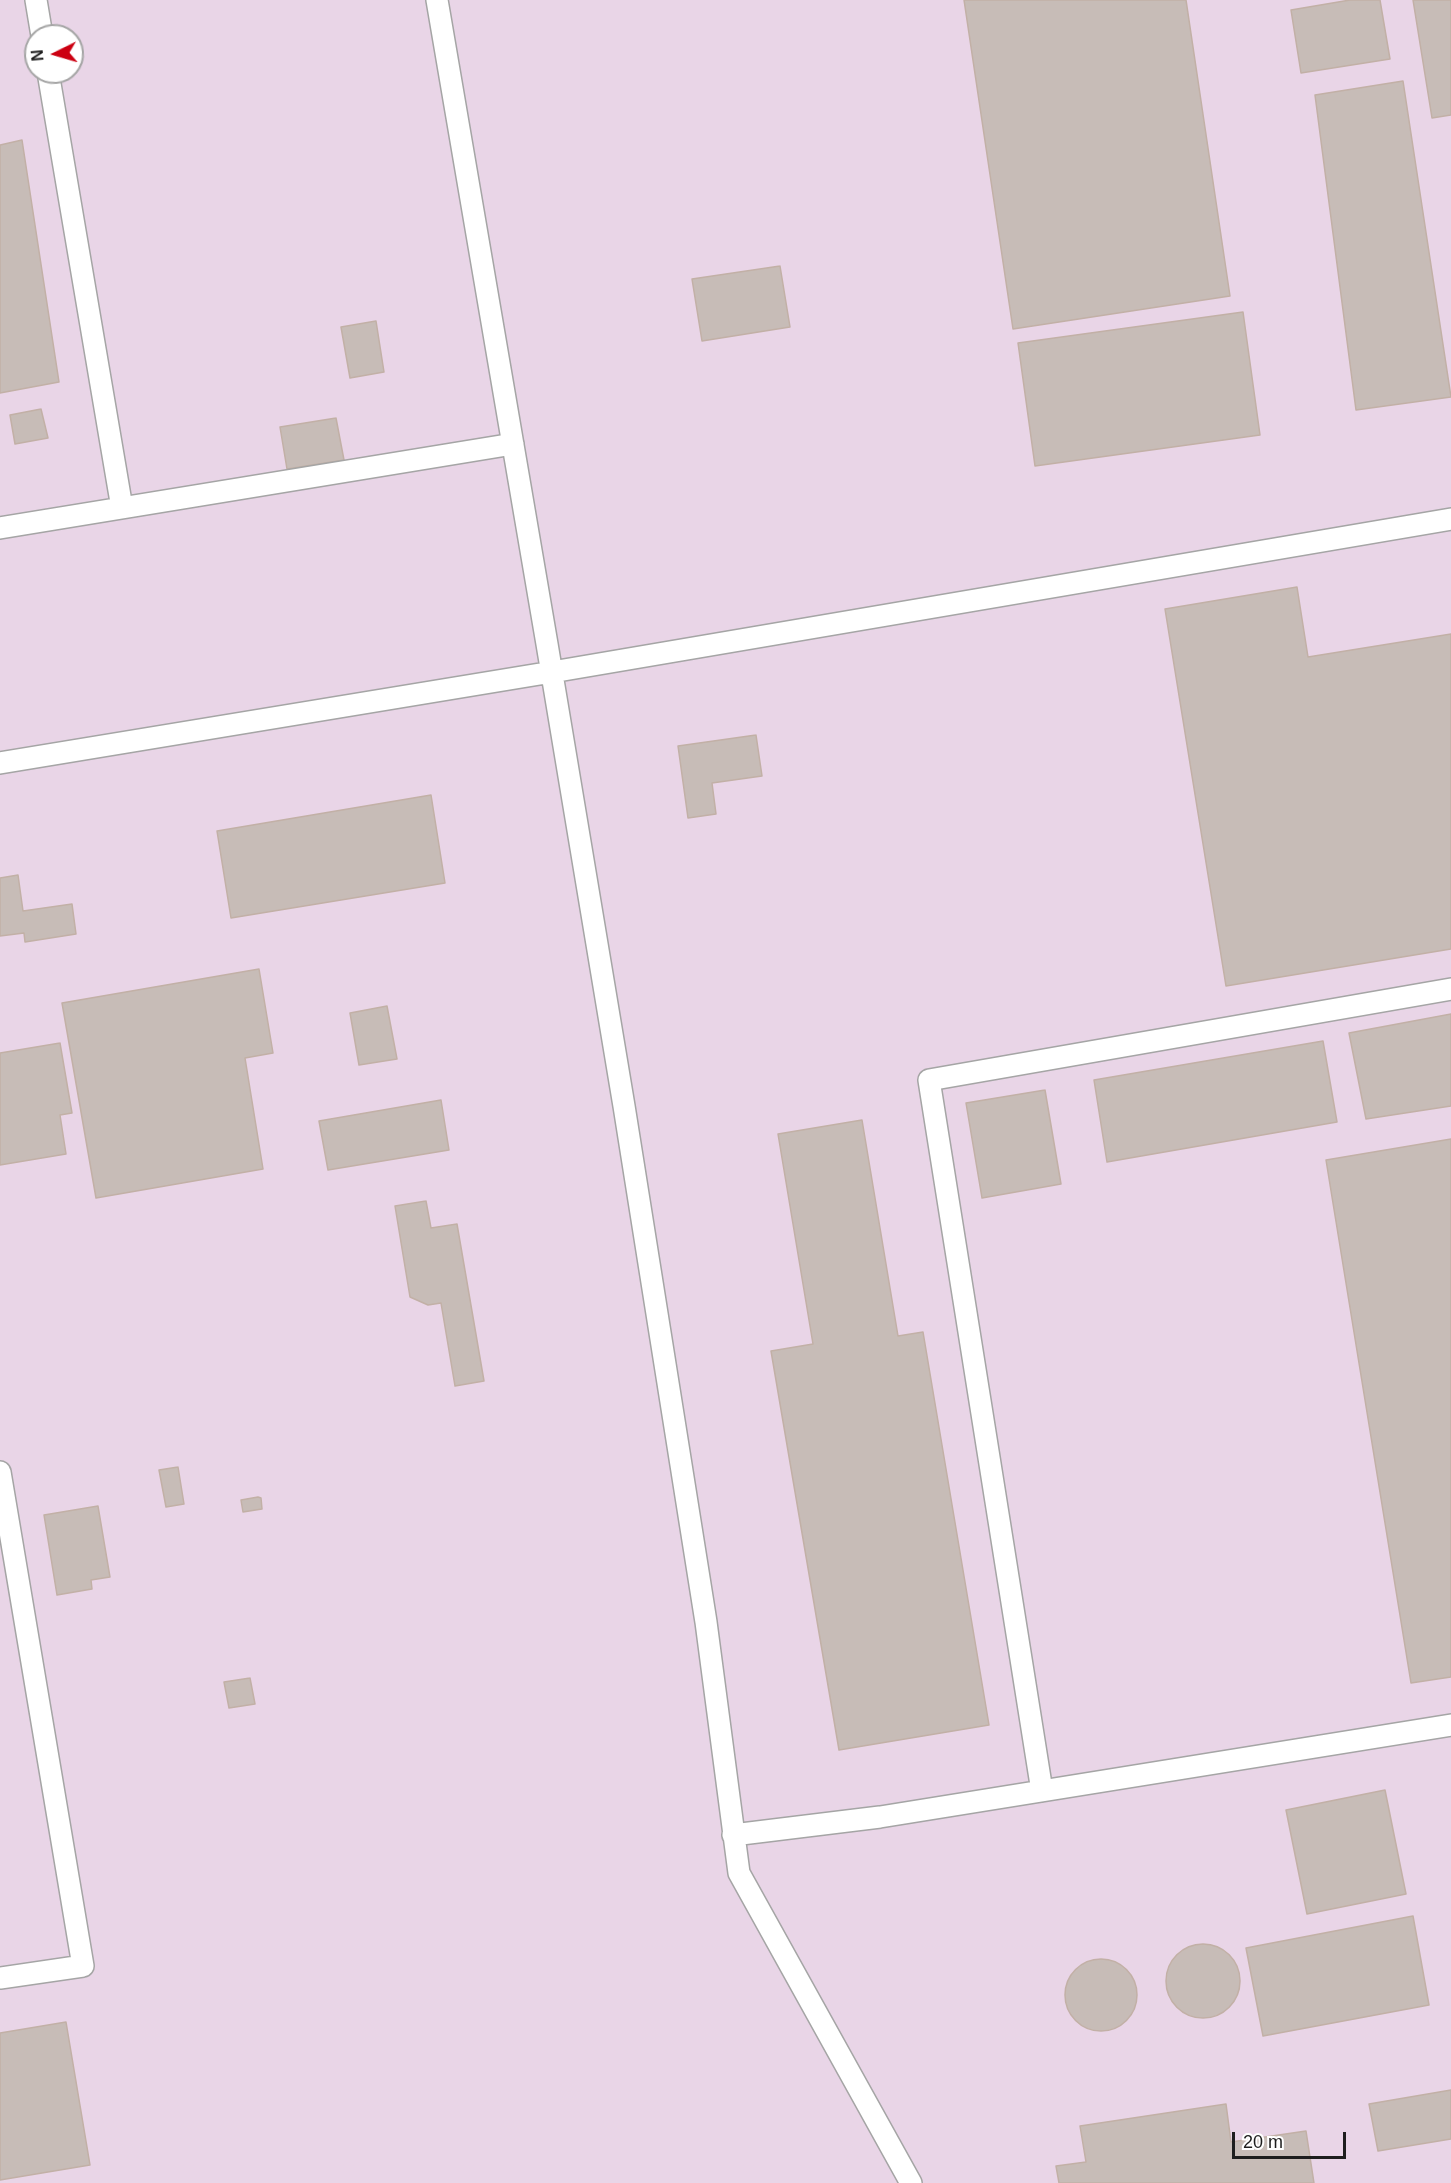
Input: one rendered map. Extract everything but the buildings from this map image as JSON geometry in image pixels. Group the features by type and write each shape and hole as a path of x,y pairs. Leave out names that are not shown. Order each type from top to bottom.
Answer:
{"lane":[{"path":"36,0 40,24"},
{"path":"437,0 552,672 704,1611 739,1872 911,2183"},
{"path":"50,84 122,508"},
{"path":"0,528 513,444"},
{"path":"0,763 1451,519"},
{"path":"1042,1791 928,1080 1451,989"},
{"path":"0,1472 83,1966 0,1978"},
{"path":"733,1835 880,1817 1451,1725"}],"shaded area":[{"path":"0,0 1451,0 1451,2183 0,2183"}]}
